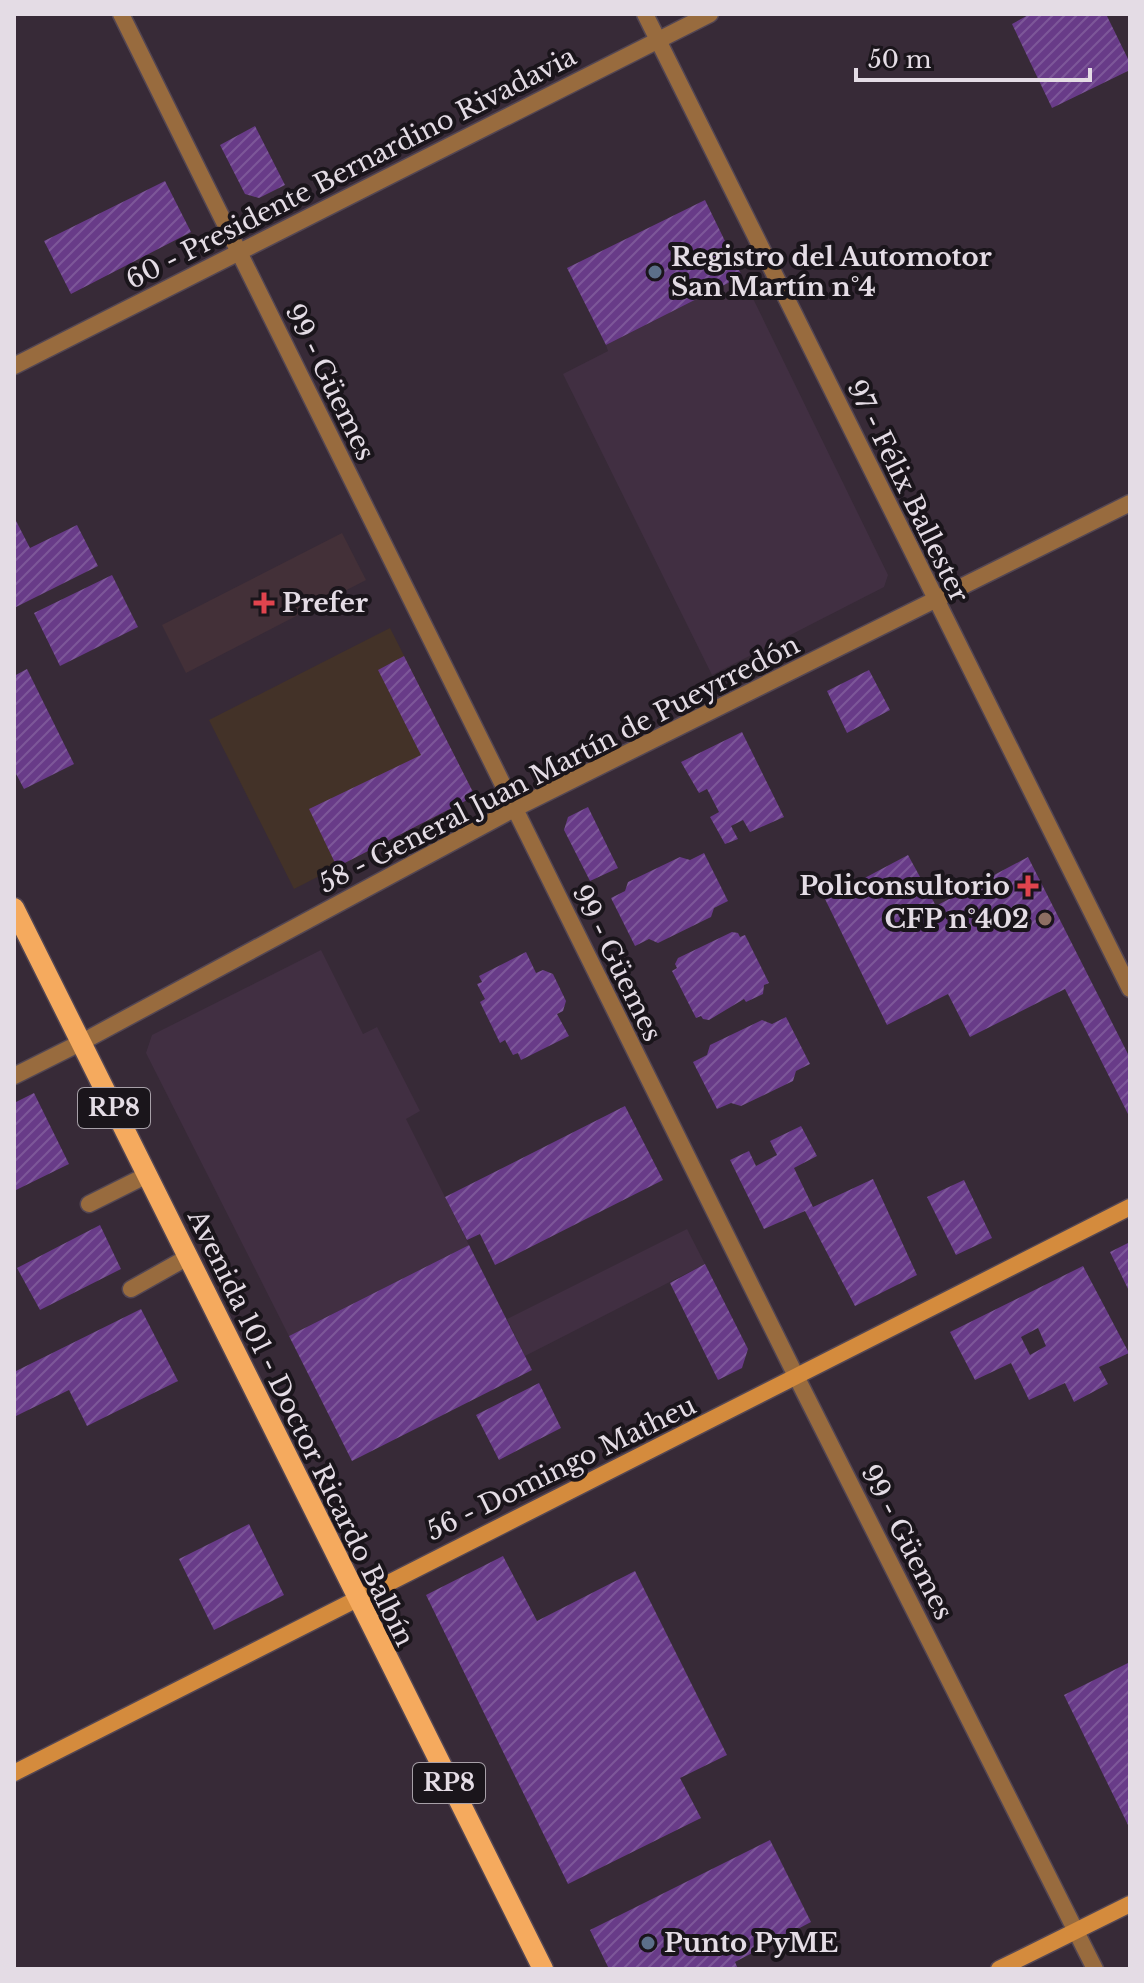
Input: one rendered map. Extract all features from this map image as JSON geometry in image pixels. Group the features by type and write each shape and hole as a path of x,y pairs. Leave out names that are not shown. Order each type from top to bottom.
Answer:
{"main road":[{"name":"Avenida 101 - Doctor Ricardo Balbín","path":"14,908 543,1969"}],"street":[{"name":"99 - Güemes","path":"121,14 797,1378 1095,1969"},
{"name":"97 - Félix Ballester","path":"645,14 1130,989"},
{"name":"60 - Presidente Bernardino Rivadavia","path":"14,366 710,14"},
{"name":"58 - General Juan Martín de Pueyrredón","path":"14,1076 514,809 1130,503"},
{"path":"89,1204 147,1175"},
{"name":"56 - Domingo Matheu","path":"14,1773 1130,1207"},
{"path":"131,1289 188,1257"},
{"path":"999,1969 1130,1904"}],"shaded area":[{"path":"742,276 888,575 884,587 712,675 563,374 608,351 606,345"},
{"name":"Prefer","path":"342,533 366,580 186,673 162,625"},
{"path":"390,628 475,796 294,889 209,720"},
{"path":"321,950 363,1034 377,1027 420,1111 406,1119 469,1245 289,1336 146,1053 152,1035"},
{"path":"687,1229 705,1264 525,1356 507,1319"}],"building":[{"path":"1030,14 1106,14 1130,63 1130,70 1052,108 1012,24"},
{"path":"255,126 285,185 259,198 245,194 220,145"},
{"path":"165,181 191,232 71,294 44,241"},
{"name":"Registro del Automotor San Martín n°4","path":"705,200 742,276 606,345 567,268"},
{"path":"14,517 30,548 77,525 98,566 14,608"},
{"path":"112,575 138,627 60,666 34,613"},
{"path":"404,656 475,796 337,867 309,809 421,755 378,670"},
{"path":"27,669 74,764 24,789 14,770 14,676"},
{"path":"869,670 890,710 847,733 827,691"},
{"path":"742,732 784,817 750,832 743,820 731,826 738,839 725,844 710,817 719,812 707,789 699,793 681,762"},
{"path":"588,807 618,868 590,881 564,830 568,817"},
{"path":"704,853 728,901 714,908 711,917 658,943 649,939 635,946 611,898 625,891 628,882 680,857 690,860"},
{"path":"908,855 936,906 1028,857 1130,1058 1130,1118 1065,989 970,1037 948,994 887,1025 825,899"},
{"path":"732,932 740,937 745,935 769,983 764,985 763,994 746,1002 744,999 709,1020 701,1016 696,1018 672,971 677,968 678,958"},
{"path":"526,952 536,973 543,970 553,974 566,1001 563,1011 557,1014 569,1036 521,1060 518,1053 513,1055 505,1040 500,1043 480,1002 485,999 477,984 482,982 479,976"},
{"path":"786,1017 810,1064 796,1071 793,1081 741,1106 731,1103 717,1109 693,1062 707,1055 710,1045 762,1020 772,1024"},
{"path":"34,1093 69,1164 14,1191 14,1103"},
{"path":"625,1106 663,1180 495,1265 480,1234 467,1240 445,1197"},
{"path":"801,1126 817,1156 794,1168 813,1207 873,1179 917,1275 855,1306 805,1211 764,1229 730,1160 749,1151 756,1166 777,1155 770,1141"},
{"path":"964,1180 992,1238 956,1255 927,1197"},
{"path":"100,1225 121,1269 40,1310 17,1268"},
{"path":"1130,1242 1130,1293 1110,1252"},
{"path":"469,1245 532,1370 352,1461 289,1336"},
{"path":"705,1264 748,1349 742,1368 718,1380 670,1283"},
{"path":"1083,1266 1129,1353 1099,1367 1108,1384 1074,1402 1065,1383 1029,1400 1011,1363 975,1380 950,1332","holes":["1038,1328 1046,1346 1030,1355 1021,1337"]},
{"path":"141,1309 178,1381 87,1426 69,1390 16,1416 14,1372"},
{"path":"539,1383 561,1428 499,1460 476,1415"},
{"path":"249,1524 284,1595 214,1630 179,1559"},
{"path":"503,1556 537,1621 635,1571 727,1755 680,1778 701,1818 568,1884 426,1595"},
{"path":"1130,1662 1130,1829 1064,1695"},
{"path":"770,1840 811,1922 735,1962 738,1969 609,1969 590,1930"}],"place":[{"name":"Registro del Automotor San Martín n°4","path":"655,272"},
{"name":"Prefer","path":"264,603"},
{"name":"Policonsultorio","path":"1028,886"},
{"name":"CFP n°402","path":"1045,919"},
{"name":"Punto PyME","path":"648,1943"}]}
